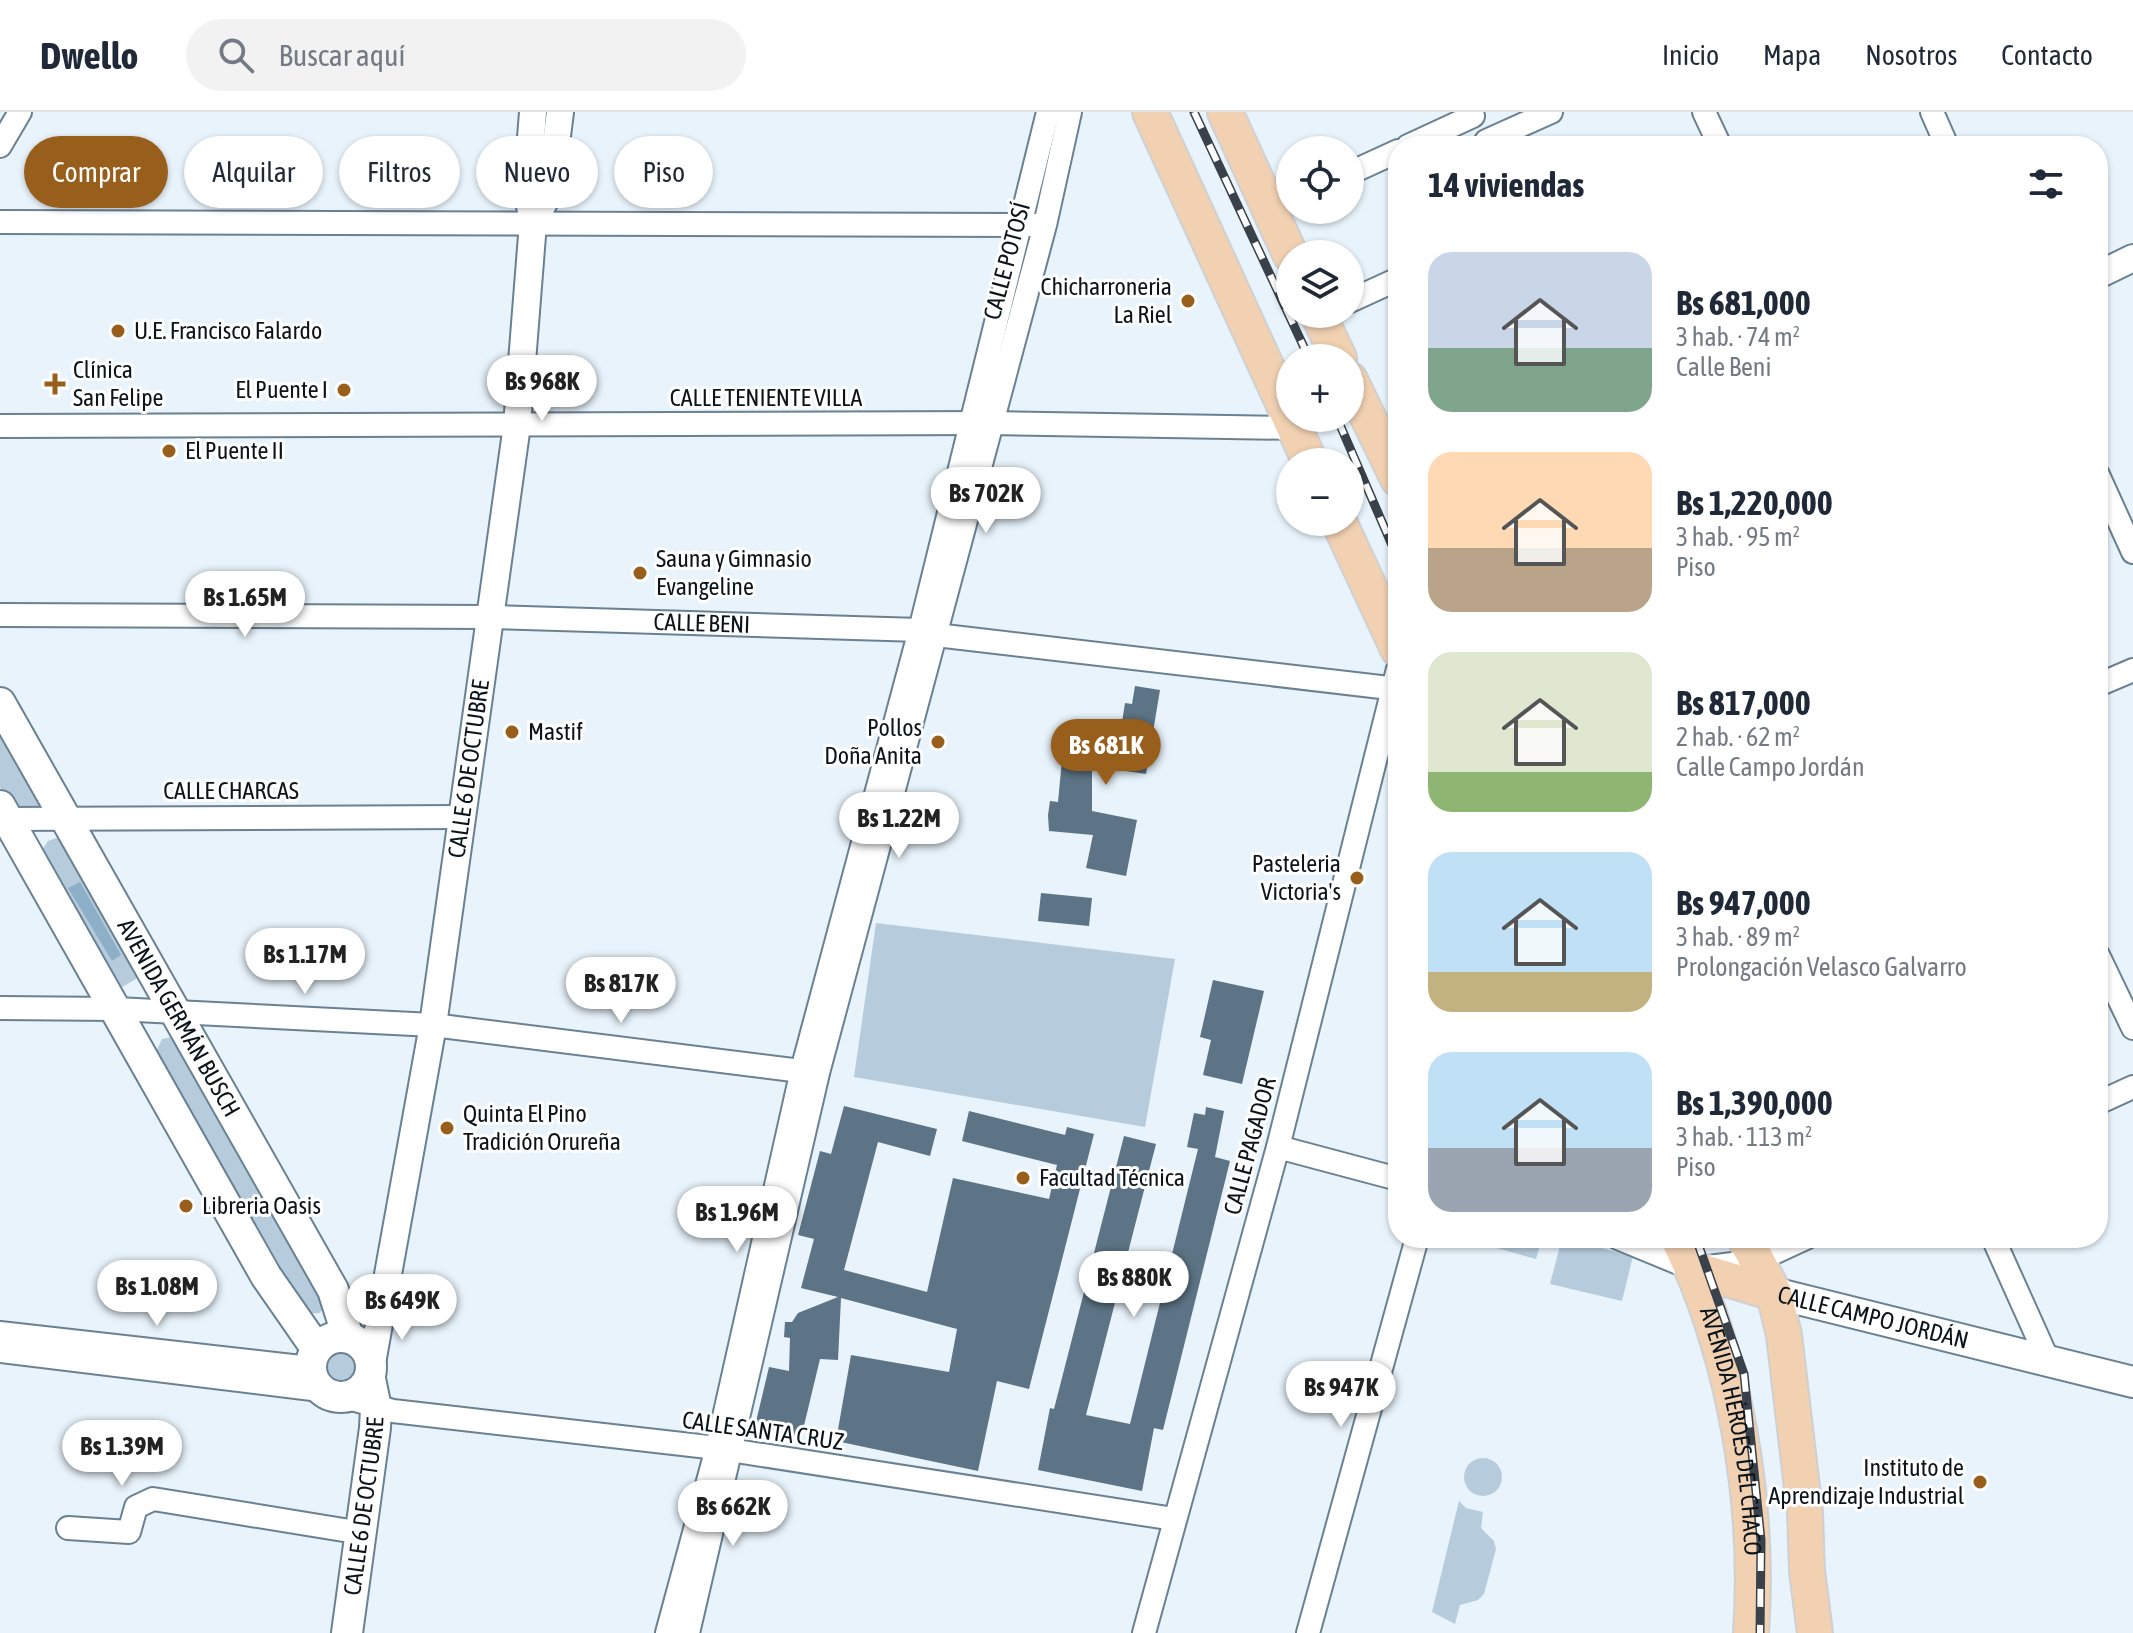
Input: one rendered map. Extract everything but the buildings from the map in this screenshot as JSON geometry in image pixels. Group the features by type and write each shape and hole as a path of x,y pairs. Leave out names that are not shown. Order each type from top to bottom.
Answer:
{"main road":[{"path":"1150,112 1276,390"},
{"path":"1225,112 1276,198"},
{"path":"1364,400 1388,436"},
{"path":"1347,536 1388,603"},
{"name":"AVENIDA GERMÁN BUSCH","path":"0,703 333,1290 361,1354"},
{"name":"AVENIDA GERMÁN BUSCH","path":"2,815 326,1380 373,1445"},
{"name":"AVENIDA HÉROES DEL CHACO","path":"1683,1248 1724,1357 1740,1431 1749,1530 1751,1633"},
{"path":"1751,1249 1774,1293 1790,1381 1815,1633"},
{"name":"CALLE CAMPO JORDÁN","path":"1693,1269 1774,1293 2047,1358 2133,1382"},
{"path":"330,1338 361,1354 360,1391 326,1380 330,1338"},
{"name":"CALLE 6 DE OCTUBRE","path":"347,1633 376,1408 361,1354"}],"street":[{"path":"0,146 20,112"},
{"path":"533,112 527,189 533,223"},
{"path":"533,223 550,191 560,112"},
{"path":"688,1633 725,1450 810,1072 928,632 980,423 1021,224 1048,112"},
{"name":"CALLE POTOSÍ","path":"980,423 1045,225 1070,112"},
{"path":"1503,136 1551,112"},
{"path":"1704,112 1715,136"},
{"path":"1932,112 1943,136"},
{"path":"1428,136 1472,114 1483,136"},
{"path":"1364,167 1388,156"},
{"path":"0,222 1045,225"},
{"name":"CALLE 6 DE OCTUBRE","path":"361,1354 382,1311 433,1025 517,425 533,223"},
{"path":"2108,270 2133,258"},
{"path":"1364,295 1388,284"},
{"name":"CALLE TENIENTE VILLA","path":"0,426 980,423 1276,428"},
{"path":"2108,497 2133,552"},
{"name":"CALLE BENI","path":"0,615 490,617 928,632 1388,681"},
{"path":"2108,681 2133,670"},
{"name":"CALLE PAGADOR","path":"1144,1633 1278,1147 1388,714"},
{"name":"CALLE CHARCAS","path":"2,815 462,817"},
{"path":"2108,976 2133,1028"},
{"path":"0,1008 116,1009 433,1025 810,1072"},
{"path":"2108,1098 2133,1087"},
{"path":"1278,1147 1388,1176"},
{"path":"1308,1633 1414,1248"},
{"name":"CALLE CAMPO JORDÁN","path":"1642,1248 1693,1269"},
{"path":"1998,1248 2047,1358"},
{"path":"1693,1269 1751,1249"},
{"path":"0,1333 326,1380"},
{"path":"0,1351 326,1380"},
{"name":"CALLE SANTA CRUZ","path":"326,1380 376,1408 725,1450 1174,1519"},
{"path":"667,1633 725,1450"},
{"path":"68,1528 129,1532 136,1507 153,1499 362,1533"}],"shaded area":[{"path":"0,723 49,811 14,812 0,787"},
{"path":"64,839 143,975 122,987 40,853 48,841"},
{"path":"80,882 121,955 112,961 68,888"},
{"path":"876,923 1175,959 1145,1127 854,1077"},
{"path":"173,1037 327,1300 320,1313 304,1314 155,1054 162,1039"},
{"path":"1497,1248 1539,1248 1536,1259"},
{"path":"1559,1248 1601,1248 1633,1256 1622,1301 1550,1284"},
{"path":"337,1340 352,1346 358,1361 352,1376 337,1382 322,1376 316,1361 322,1346"},
{"path":"1483,1458 1496,1464 1502,1477 1496,1490 1483,1496 1470,1490 1464,1477 1470,1464"},
{"path":"1459,1501 1466,1508 1483,1512 1481,1528 1494,1541 1496,1549 1484,1594 1478,1600 1460,1605 1455,1624 1432,1612"}],"railway":[{"path":"1194,112 1302,344"},
{"path":"1343,432 1388,536"},
{"path":"1700,1248 1744,1374 1761,1540 1760,1633"}],"place":[{"name":"Chicharroneria La Riel","path":"1188,301"},
{"name":"U.E. Francisco Falardo","path":"118,331"},
{"name":"Clínica San Felipe","path":"55,384"},
{"name":"El Puente I","path":"344,390"},
{"name":"El Puente II","path":"169,451"},
{"name":"Sauna y Gimnasio Evangeline","path":"640,573"},
{"name":"Mastif","path":"512,732"},
{"name":"Pollos Doña Anita","path":"938,742"},
{"name":"Pasteleria Victoria's","path":"1357,878"},
{"name":"Quinta El Pino Tradición Orureña","path":"447,1128"},
{"name":"Facultad Técnica","path":"1023,1178"},
{"name":"Libreria Oasis","path":"186,1206"},
{"name":"Instituto de Aprendizaje Industrial","path":"1980,1482"}]}
